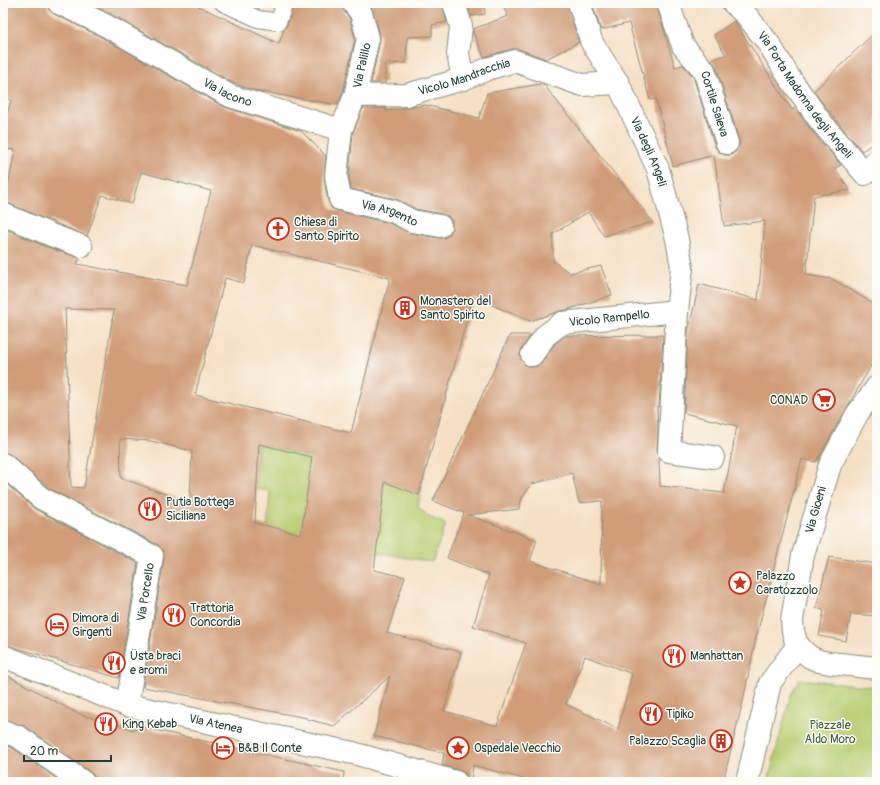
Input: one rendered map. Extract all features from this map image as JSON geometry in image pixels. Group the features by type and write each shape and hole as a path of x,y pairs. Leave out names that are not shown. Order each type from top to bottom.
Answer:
{"street":[{"name":"Via Iacono","path":"59,3 104,25 230,96 341,130"},
{"name":"Via Palillo","path":"341,130 355,96 368,38 361,13 353,3"},
{"path":"454,3 461,26 458,54 463,79"},
{"name":"Via degli Angeli","path":"579,3 592,44 618,83 658,169 677,239 682,268 677,311 669,451 713,457"},
{"name":"Cortile Saieva","path":"668,3 683,46 704,70 727,143"},
{"name":"Via Porta Madonna degli Angeli","path":"733,3 747,16 769,44 789,77 812,109 865,174 877,160"},
{"name":"Vicolo Mandracchia","path":"355,96 406,95 463,79 490,68 515,61 582,85 618,83"},
{"name":"Via Argento","path":"341,130 336,176 340,199 393,211 412,221 440,226"},
{"path":"3,214 51,235 81,246"},
{"name":"Vicolo Rampello","path":"532,355 546,335 562,323 677,311"},
{"name":"Via Gioeni","path":"798,645 793,631 792,620 803,555 830,465 857,414 877,387"},
{"name":"Via Porcello","path":"3,464 41,498 152,556 127,705"},
{"path":"747,782 770,683 798,645 810,657 819,662 877,668"},
{"name":"Via Atenea","path":"3,656 127,705 353,753 456,782"},
{"path":"11,734 83,782"}],"lane":[{"path":"223,3 258,19 278,22 285,3"}],"green space":[{"path":"259,444 422,485 418,507 429,517 446,524 432,562 267,534 270,491 256,489"},
{"name":"Piazzale Aldo Moro","path":"799,679 877,687 877,782 768,782 790,697"}],"building":[{"path":"3,3 47,3 49,10 54,14 99,36 224,107 301,131 326,156 324,178 328,201 331,208 337,211 389,223 410,233 445,238 450,234 452,229 452,221 448,216 416,209 396,199 351,189 349,176 353,133 363,108 386,108 386,111 425,105 479,118 487,93 541,84 544,85 653,222 604,236 588,212 553,234 553,261 570,273 601,266 612,295 530,321 473,297 419,495 385,482 374,570 405,577 387,633 461,652 444,711 497,726 526,643 473,626 489,575 447,558 464,513 433,501 510,335 531,335 522,348 520,354 521,360 525,365 531,367 537,366 542,362 555,344 566,336 663,335 659,407 657,406 657,450 659,458 660,486 724,493 737,426 684,413 688,333 699,284 758,300 765,221 724,226 714,155 673,166 656,99 650,100 629,23 601,30 592,3 656,3 675,67 683,65 693,76 715,147 719,152 725,155 731,155 736,151 739,145 739,140 716,66 711,59 726,55 714,35 734,21 792,110 795,108 811,130 841,165 835,168 850,190 814,196 806,275 832,279 877,306 877,355 816,462 802,459 755,642 743,701 723,782 534,782 473,765 471,782 468,782 465,773 442,765 444,753 374,736 390,676 334,726 307,718 143,687 164,558 163,550 158,545 48,488 11,455 3,452 3,228 47,247 80,258 77,264 187,285 211,191 141,172 132,204 102,195 87,236 5,202 15,150 3,149 3,130 11,100 3,97","holes":["252,245 390,278 351,433 195,395 225,278 244,283","65,309 114,310 84,488 71,487","120,439 151,441 192,451 190,503 121,478","259,444 312,457 301,534 255,523","572,473 579,503 602,501 601,584 530,561 537,540 468,515 519,509 522,498 532,484","585,656 632,674 618,729 566,704"]},
{"path":"88,3 192,3 279,44 294,3 341,3 343,10 350,19 355,38 343,92 338,105 262,92 263,93 235,84 111,14"},
{"path":"369,3 442,3 447,22 432,25 432,36 407,37 406,63 385,64 385,83 371,83 380,35 373,10"},
{"path":"467,3 484,3 485,14 471,16"},
{"path":"502,3 567,3 579,42 546,59 519,49 512,49 484,57 473,29 508,16"},
{"path":"877,30 877,141 862,151 814,91"},
{"path":"3,481 35,509 138,563 119,678 3,644"},
{"path":"829,557 877,564 877,616 851,614 846,641 819,636 824,610 816,608"},
{"path":"3,673 82,715 135,730 136,726 344,772 343,782 95,782 94,776 90,772 26,727 3,719"},
{"path":"3,744 13,748 61,782 3,782"}],"place":[{"name":"Chiesa di Santo Spirito","path":"278,229"},
{"name":"Monastero del Santo Spirito","path":"405,308"},
{"name":"CONAD","path":"824,400"},
{"name":"Putia Bottega Siciliana","path":"150,509"},
{"name":"Palazzo Caratozzolo","path":"740,583"},
{"name":"Trattoria Concordia","path":"174,615"},
{"name":"Dimora di Girgenti","path":"57,625"},
{"name":"Manhattan","path":"674,656"},
{"name":"Üsta braci e aromi","path":"114,663"},
{"name":"Tipiko","path":"651,714"},
{"name":"King Kebab","path":"106,724"},
{"name":"Palazzo Scaglia","path":"721,741"},
{"name":"B&B Il Conte","path":"223,748"},
{"name":"Ospedale Vecchio","path":"458,748"}]}
